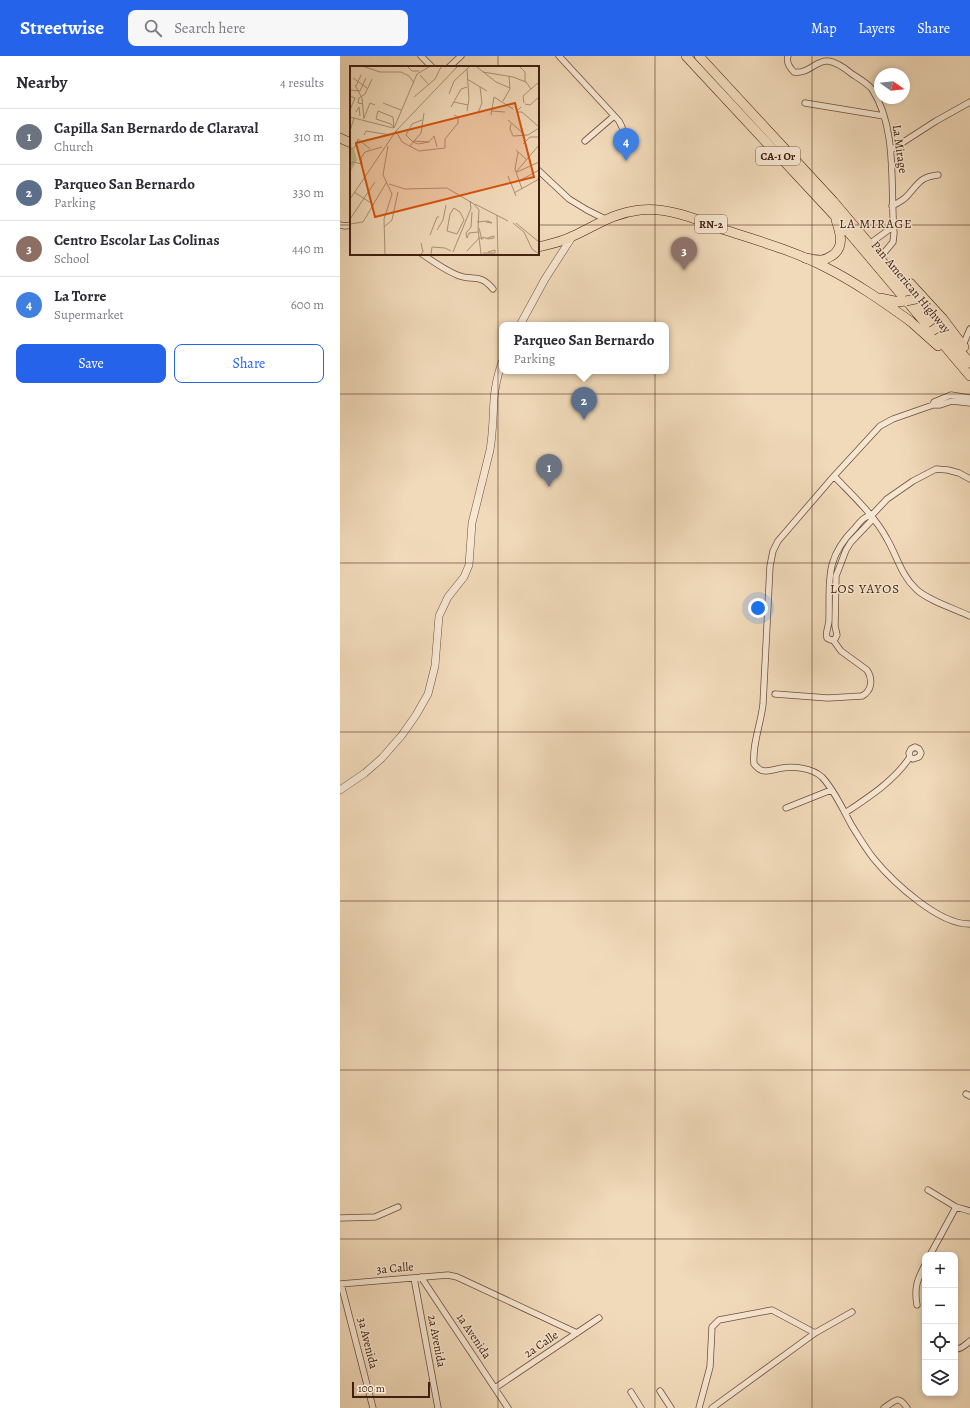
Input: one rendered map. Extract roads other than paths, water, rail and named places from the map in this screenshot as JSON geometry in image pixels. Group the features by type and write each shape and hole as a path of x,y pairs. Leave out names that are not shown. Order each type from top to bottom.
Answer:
{"main road":[{"name":"Pan-American Highway","path":"686,56 834,215 970,376"},
{"name":"Pan-American Highway","path":"699,56 833,201 970,363"},
{"path":"340,138 350,143"},
{"path":"833,201 922,297 970,354"},
{"name":"RN-2","path":"539,247 572,237 605,219 628,212 660,210 685,215 805,258 836,273 877,297 910,321"},
{"path":"805,258 825,259 829,258 838,250 841,240 834,215"},
{"path":"834,215 929,330 938,346"},
{"name":"RN-2","path":"877,297 899,302 905,301"},
{"path":"905,301 922,297"},
{"path":"910,321 929,330"},
{"path":"910,321 938,346 970,384"},
{"path":"929,330 942,322"}],"street":[{"path":"421,56 431,66"},
{"path":"450,66 461,56"},
{"path":"559,56 614,116 622,127"},
{"name":"La Mirage","path":"788,56 787,59 789,66 794,72 802,73 827,61 849,72 871,88 884,116 891,150 894,238 883,254"},
{"path":"891,150 936,121 970,102"},
{"path":"804,103 884,116"},
{"path":"585,141 614,116"},
{"path":"539,171 569,199 605,219"},
{"path":"892,206 908,196 923,179 929,176 938,175"},
{"path":"340,224 345,226 350,225"},
{"path":"872,242 894,226"},
{"path":"522,322 545,280 572,237"},
{"path":"424,255 457,275 486,281 493,289"},
{"path":"963,345 970,329"},
{"path":"340,790 366,773 382,758 402,735 428,694 435,666 439,616 448,597 464,577 469,565 472,523 492,439 494,398 499,372"},
{"path":"933,405 934,402 951,395 970,398"},
{"path":"970,403 952,401 940,406 933,405 893,419 880,426 834,476 778,541 773,551 770,566 763,704 753,753 754,764 761,770 770,771 782,768 795,768 815,772 822,777 874,859 900,885 929,910 958,923 970,924"},
{"path":"775,694 828,698 862,696 866,694 871,684 867,670 841,651 833,640 829,639 826,634 829,626 829,576 837,548 846,536 866,516 872,515 888,499 913,481 936,469 959,473 970,479"},
{"path":"834,476 872,515 887,538 904,574 916,590 970,616"},
{"path":"833,640 837,635 835,626 836,576 840,563 846,550 871,521 872,515"},
{"path":"845,813 883,786 903,768 910,757"},
{"path":"786,808 831,790"},
{"path":"928,1190 956,1207 970,1211"},
{"path":"340,1218 375,1217 398,1207"},
{"path":"932,1252 956,1207"},
{"path":"917,1305 915,1291 922,1272"},
{"name":"3a Calle","path":"341,1284 448,1275 577,1333"},
{"name":"1a Avenida","path":"421,1277 508,1408"},
{"name":"2a Avenida","path":"414,1278 438,1408"},
{"name":"3a Avenida","path":"341,1284 373,1408"},
{"path":"699,1408 710,1367 712,1327 715,1322 772,1310 815,1333"},
{"path":"712,1408 815,1333 852,1312"},
{"name":"2a Calle","path":"495,1388 599,1318"},
{"path":"958,1349 970,1341"},
{"path":"660,1391 671,1408"},
{"path":"631,1392 642,1408"},
{"path":"884,1408 897,1400 900,1400 903,1401 906,1408"}],"place":[{"name":"La Torre","path":"626,161"},
{"name":"Centro Escolar Las Colinas","path":"684,270"},
{"name":"Parqueo San Bernardo","path":"584,420"},
{"name":"Capilla San Bernardo de Claraval","path":"549,487"}],"district":[{"name":"LA MIRAGE","path":"876,223"},
{"name":"LOS YAYOS","path":"865,588"}]}
